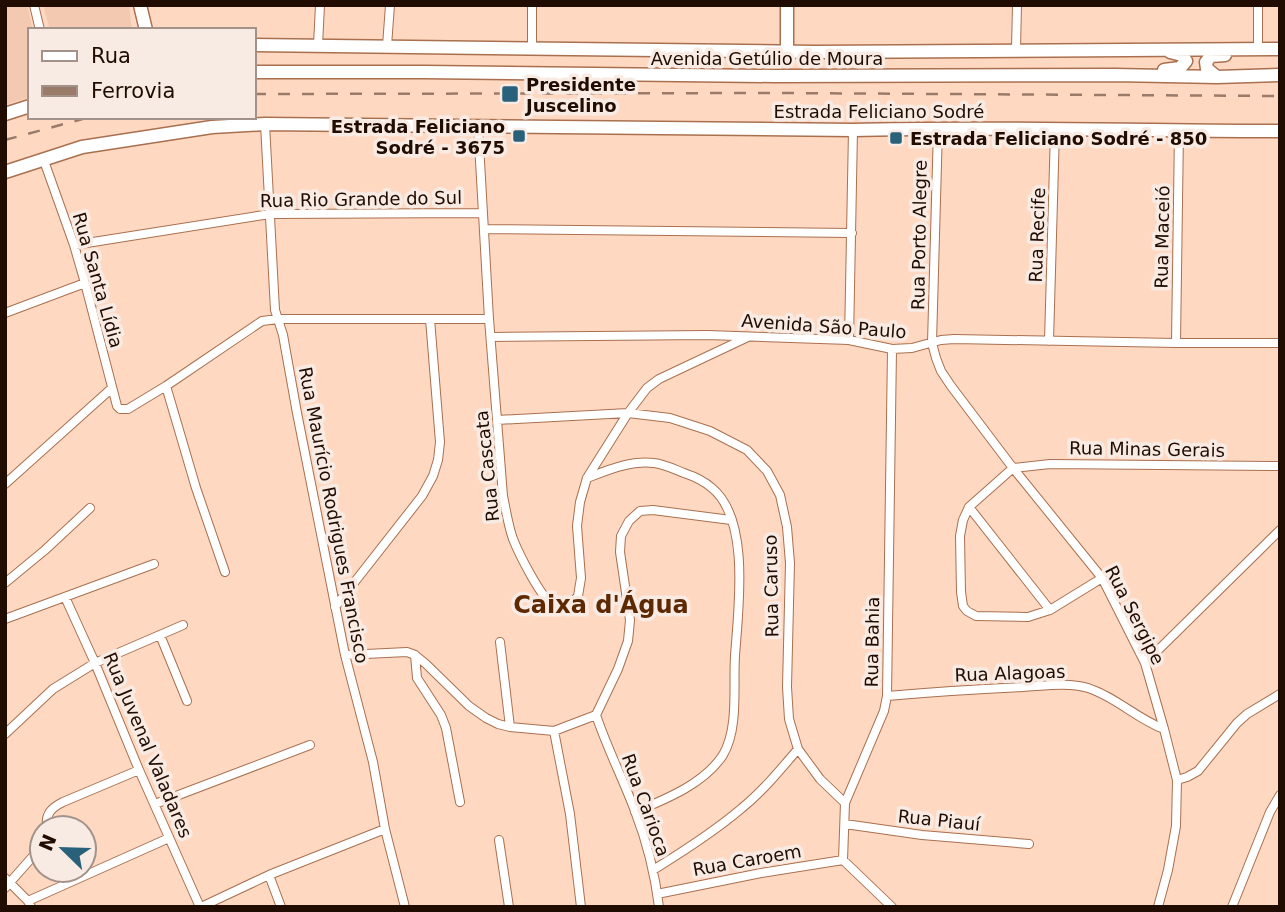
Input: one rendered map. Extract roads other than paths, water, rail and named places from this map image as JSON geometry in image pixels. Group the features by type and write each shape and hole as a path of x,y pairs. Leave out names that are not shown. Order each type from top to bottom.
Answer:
{"main road":[{"path":"140,5 144,28"},
{"path":"787,5 787,51"},
{"name":"Avenida Getúlio de Moura","path":"256,45 787,51 1280,49"},
{"path":"1115,75 1180,68 1186,61 1179,53 1149,49"},
{"path":"1217,77 1210,73 1206,66 1211,55 1251,54 1258,49"},
{"name":"Avenida Getúlio de Moura","path":"256,72 774,76 1280,75"},
{"path":"5,114 28,107"},
{"name":"Estrada Feliciano Sodré","path":"5,172 82,147 212,127 265,124 1280,131"}],"street":[{"path":"34,5 40,28"},
{"path":"318,45 320,5"},
{"path":"387,46 390,5"},
{"path":"532,5 532,47"},
{"path":"1016,49 1017,5"},
{"path":"1258,5 1258,49"},
{"name":"Rua Maurício Rodrigues Francisco","path":"265,124 274,303 283,335 345,655 373,762 385,829 405,907"},
{"name":"Rua Cascata","path":"478,126 503,496 514,540 533,578 551,604 569,608 579,596 581,578 577,526 580,502 587,478 628,413 647,388 659,379 748,337"},
{"name":"Rua Porto Alegre","path":"932,343 937,128"},
{"path":"849,340 853,130"},
{"name":"Rua Recife","path":"1049,341 1055,130"},
{"name":"Rua Maceió","path":"1176,343 1179,131"},
{"name":"Rua Santa Lídia","path":"43,158 74,245 117,406 122,410 128,409 166,386"},
{"name":"Rua Rio Grande do Sul","path":"74,245 270,214 483,213"},
{"path":"485,229 852,233"},
{"path":"5,313 85,283"},
{"path":"335,607 422,496 433,476 440,442 430,319"},
{"path":"225,572 196,488 166,386 262,321 489,319"},
{"name":"Avenida São Paulo","path":"491,337 708,335 849,340 892,349 912,348 954,339 1280,343"},
{"name":"Rua Sergipe","path":"932,343 941,371 1013,467 1102,578 1145,663 1177,780 1176,825 1158,907"},
{"name":"Rua Bahia","path":"842,860 845,803 884,711 887,696 892,349"},
{"path":"5,484 112,388"},
{"name":"Rua Caruso","path":"497,420 628,413 670,418 710,431 747,450 767,471 780,495 787,527 790,563 787,687 789,719 798,749 820,779 845,803"},
{"path":"587,478 615,467 641,463 654,463 692,476 712,488 723,501 737,539 739,605 734,658 734,711 729,742 722,756 705,774 682,791 635,812"},
{"name":"Rua Minas Gerais","path":"1013,467 1050,464 1280,466"},
{"path":"1013,467 969,508 962,520 961,592 963,606 967,611 976,616 1028,617 1050,610 1102,578"},
{"path":"5,583 90,508"},
{"path":"969,508 1050,610"},
{"path":"345,655 407,652 426,664 469,706 486,718 510,727 554,731 596,715 628,641 630,620 620,552 621,536 629,521 640,511 653,510 731,520"},
{"path":"1145,663 1280,530"},
{"path":"6,616 153,564"},
{"name":"Rua Juvenal Valadares","path":"65,597 139,771 201,907"},
{"path":"5,734 53,690 95,663 183,625"},
{"path":"160,635 187,701"},
{"path":"500,642 510,727"},
{"path":"415,655 417,678 441,715 446,728 460,803"},
{"name":"Rua Alagoas","path":"887,696 1053,685 1085,687 1102,693 1136,716 1164,729"},
{"path":"1177,780 1198,771 1237,723 1280,694"},
{"name":"Rua Carioca","path":"596,715 635,812 653,870 659,907"},
{"path":"554,731 570,814 581,907"},
{"path":"155,804 310,745"},
{"path":"653,870 741,809 768,784 798,749"},
{"path":"48,814 53,807 63,802 139,771"},
{"path":"1232,907 1270,812 1280,795"},
{"name":"Rua Piauí","path":"845,824 922,835 1029,844"},
{"path":"201,907 270,874 385,829"},
{"path":"28,861 7,883 29,904 169,838"},
{"path":"499,840 509,907"},
{"path":"842,860 892,907"},
{"name":"Rua Caroem","path":"657,894 842,860"},
{"path":"270,874 281,907"}],"railway":[{"path":"256,94 1280,96"},
{"path":"5,140 83,119"}],"place":[{"name":"Presidente Juscelino","path":"510,94"},
{"name":"Estrada Feliciano Sodré - 3675","path":"519,136"},
{"name":"Estrada Feliciano Sodré - 850","path":"896,138"}],"district":[{"name":"Caixa d'Água","path":"601,605"}]}
